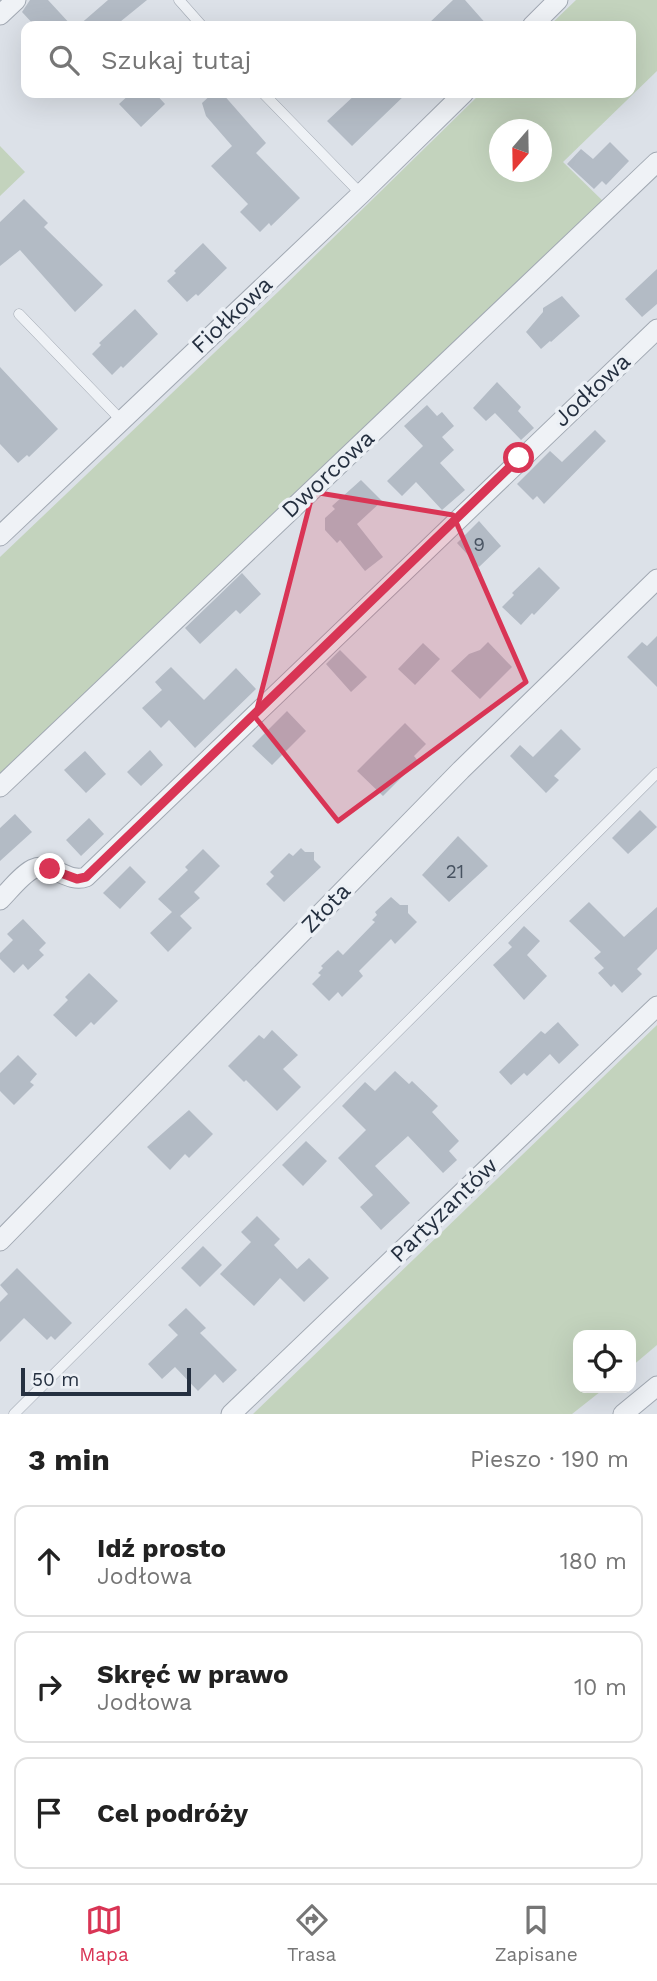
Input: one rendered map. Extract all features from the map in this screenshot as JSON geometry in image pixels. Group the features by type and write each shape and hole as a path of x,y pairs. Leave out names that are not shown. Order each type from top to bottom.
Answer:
{"street":[{"path":"0,15 16,0"},
{"path":"536,21 558,0"},
{"name":"Fiołkowa","path":"0,536 459,98"},
{"name":"Dworcowa","path":"0,787 657,162"},
{"name":"Jodłowa","path":"0,900 27,873 37,867 77,879 86,877 657,329"},
{"name":"Złota","path":"0,1241 461,770 657,579"},
{"name":"Partyzantów","path":"231,1414 657,1006"},
{"path":"623,1414 657,1386"}],"lane":[{"path":"179,0 198,21"},
{"path":"268,98 360,194"},
{"path":"19,314 121,420"},
{"path":"14,1414 657,773"}],"highlighted area":[{"path":"313,492 453,515 526,682 338,821 255,717"}],"green space":[{"path":"576,0 657,0 657,71 636,91 636,21 554,21"},
{"path":"476,98 629,98 563,162 606,204 0,778 0,557 279,291"},
{"path":"0,146 25,172 0,196"},
{"path":"657,1025 657,1345 636,1363 636,1330 573,1330 573,1393 599,1393 572,1414 253,1414"}],"building":[{"path":"30,0 48,0 67,21 30,21 22,12"},
{"path":"108,0 147,0 121,21 84,21"},
{"path":"453,0 465,0 484,21 431,21"},
{"path":"126,98 160,98 165,104 141,127 119,104"},
{"path":"208,98 226,98 266,143 256,153 300,198 271,226 269,223 260,232 240,212 248,204 211,166 232,146 206,116 202,103"},
{"path":"352,98 402,98 352,146 327,121"},
{"path":"610,142 629,161 606,185 602,181 594,189 567,164 581,149 593,159"},
{"path":"24,199 48,223 44,227 103,285 75,312 20,250 0,266 0,222"},
{"path":"203,243 227,268 198,296 196,294 187,302 167,281"},
{"path":"657,269 657,304 642,317 625,299"},
{"path":"562,296 580,316 541,349 526,332 543,312 543,308"},
{"path":"135,309 158,334 112,375 92,354 101,345 99,343"},
{"path":"0,367 58,429 29,457 27,455 18,463 0,444"},
{"path":"497,382 521,407 518,411 534,428 521,440 495,413 486,421 473,408"},
{"path":"427,405 437,416 442,412 454,426 442,437 454,450 440,463 465,490 442,510 416,482 402,496 387,481 423,446 404,426"},
{"path":"595,430 606,441 544,504 537,496 533,500 517,484 550,451 562,462"},
{"path":"361,480 382,501 357,524 383,557 365,571 340,540 337,543 325,530 325,518 335,509 332,506"},
{"path":"479,521 501,546 479,567 457,543"},
{"path":"539,567 560,588 521,625 502,607 514,595 512,593"},
{"path":"242,573 261,594 240,614 236,610 200,644 185,628"},
{"path":"657,636 657,687 627,657 642,642 647,646"},
{"path":"488,642 512,667 480,699 451,671 469,654 480,650"},
{"path":"423,643 440,659 415,685 398,669"},
{"path":"340,650 367,677 351,692 326,664"},
{"path":"171,667 204,700 236,668 256,689 195,748 169,720 161,728 142,708 162,690 155,682"},
{"path":"287,711 306,731 272,765 252,746"},
{"path":"405,723 426,744 414,756 418,761 383,796 357,771"},
{"path":"561,729 581,749 554,776 559,780 546,793 510,756 520,745 533,757"},
{"path":"150,750 163,765 141,786 127,772"},
{"path":"85,751 106,774 86,793 64,770"},
{"path":"640,810 657,827 628,854 612,838"},
{"path":"15,814 32,832 0,861 0,828"},
{"path":"89,818 104,834 81,856 66,840"},
{"path":"458,836 488,866 449,902 422,875"},
{"path":"301,848 305,852 314,852 314,860 321,867 284,902 266,884 274,876 270,872 289,853 293,856"},
{"path":"203,849 220,866 194,892 200,898 180,916 192,928 168,952 150,933 172,912 158,899 188,870 185,867"},
{"path":"130,866 146,882 120,909 103,893"},
{"path":"391,897 400,905 408,905 408,913 417,922 395,944 391,939 359,971 363,976 342,997 338,992 329,1001 312,984 321,975 318,973 323,968 321,966 338,950 343,955 375,922 372,920 377,915 375,912"},
{"path":"589,902 624,937 657,907 657,949 637,969 642,974 622,993 614,984 611,987 598,973 604,968 594,958 601,952 569,921"},
{"path":"23,919 46,943 39,950 44,955 28,970 23,964 14,973 0,959 0,953 13,940 7,934"},
{"path":"524,926 540,941 527,955 547,976 524,1000 493,965 512,947 508,943"},
{"path":"89,973 118,1001 94,1025 91,1022 76,1037 53,1015 68,1000 65,997"},
{"path":"558,1022 579,1045 559,1064 550,1054 527,1076 524,1073 511,1085 499,1072 541,1031 545,1034"},
{"path":"272,1030 298,1055 283,1069 301,1087 277,1111 228,1066 259,1035 264,1039"},
{"path":"18,1055 37,1074 30,1082 34,1085 14,1105 0,1091 0,1073"},
{"path":"395,1071 409,1084 412,1081 438,1106 432,1112 459,1141 449,1151 457,1160 443,1173 408,1136 375,1166 410,1203 381,1230 360,1207 373,1195 338,1158 366,1130 342,1106 365,1082 375,1091"},
{"path":"189,1110 213,1134 189,1158 185,1154 170,1170 147,1147"},
{"path":"306,1141 327,1161 303,1186 282,1165"},
{"path":"257,1216 280,1239 274,1245 297,1269 309,1258 329,1278 304,1302 280,1278 254,1306 220,1274 251,1242 241,1232"},
{"path":"203,1246 222,1265 200,1287 181,1268"},
{"path":"17,1268 72,1323 55,1340 51,1336 47,1340 24,1318 0,1342 0,1302 8,1294 0,1285"},
{"path":"186,1308 206,1328 200,1333 237,1370 223,1383 215,1374 198,1391 175,1367 162,1379 148,1364 178,1335 168,1325"}],"route":[{"path":"50,869 69,878 86,877 519,458"}]}
